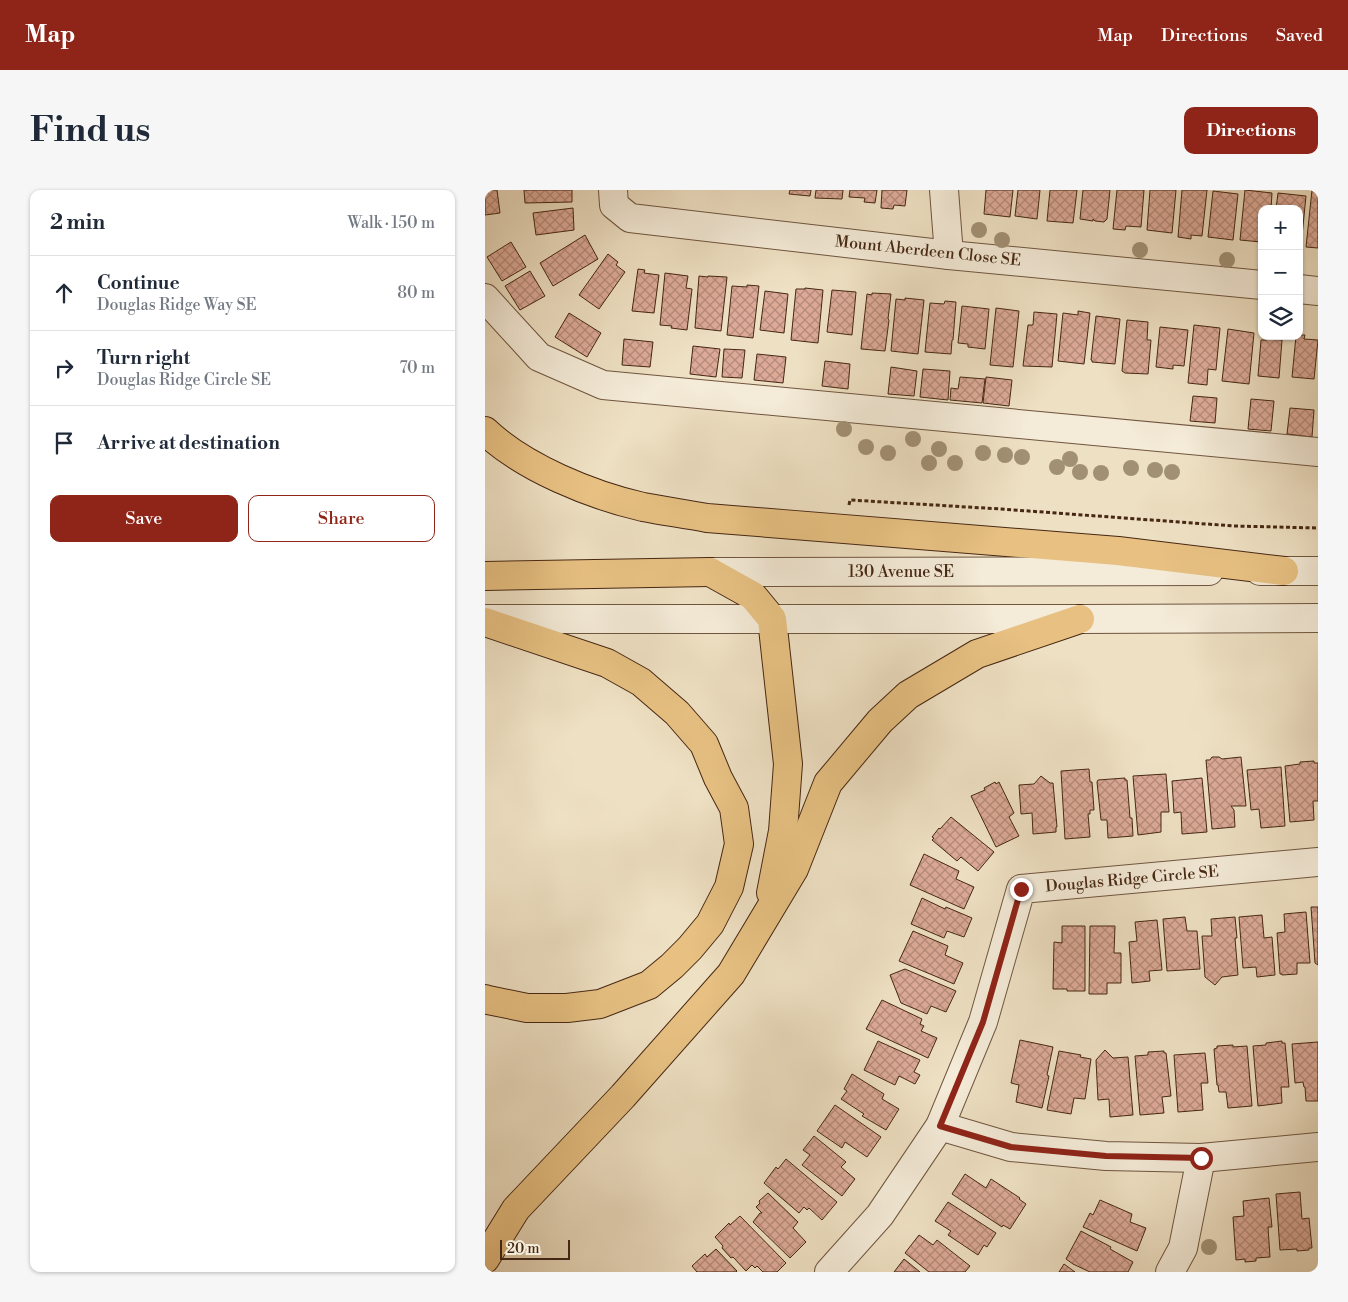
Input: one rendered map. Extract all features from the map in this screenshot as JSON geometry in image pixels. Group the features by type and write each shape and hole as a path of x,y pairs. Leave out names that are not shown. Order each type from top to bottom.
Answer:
{"main road":[{"path":"485,431 496,442 541,470 594,492 642,507 707,518 1118,551 1285,571"},
{"path":"710,572 753,596 772,619 788,764 783,831 767,916"},
{"name":"130 Avenue SE","path":"485,576 710,572"},
{"path":"485,1259 516,1209 623,1096 731,974 794,869 828,783 880,722 908,695 977,654 1080,619"},
{"path":"485,620 607,663 641,682 677,713 704,744 718,778 734,808 739,844 729,887 710,924 673,966 649,985 600,1004 567,1008 527,1008 485,999"}],"street":[{"name":"Mount Aberdeen Close SE","path":"613,190 614,205 630,218 949,255 1258,286"},
{"path":"944,190 949,255"},
{"path":"1303,289 1318,291"},
{"path":"485,298 539,357 603,385 1318,452"},
{"name":"130 Avenue SE","path":"710,572 1318,571"},
{"path":"485,620 1318,618"},
{"name":"Douglas Ridge Circle SE","path":"829,1272 879,1215 940,1126 983,1022 1021,889 1318,862"},
{"path":"940,1126 1011,1147 1106,1156 1201,1158 1318,1148"},
{"path":"1170,1272 1183,1248 1201,1158"}],"path":[{"path":"848,510 850,500 1234,526 1318,528"}],"building":[{"path":"485,190 497,190 500,213 485,215"},
{"path":"524,190 572,190 572,202 525,203"},
{"path":"790,190 811,190 810,196 789,194"},
{"path":"816,190 843,190 842,199 815,198"},
{"path":"850,190 877,190 875,203 864,202 865,198 849,197"},
{"path":"882,190 907,190 905,206 894,205 893,209 881,208"},
{"path":"986,190 1013,190 1010,217 984,214"},
{"path":"1018,190 1040,190 1037,219 1015,216"},
{"path":"1050,190 1077,190 1073,223 1047,221"},
{"path":"1083,190 1110,190 1107,219 1104,222 1093,219 1093,221 1080,219"},
{"path":"1117,190 1144,190 1141,227 1126,226 1125,230 1113,229"},
{"path":"1150,190 1176,190 1172,233 1147,230"},
{"path":"1182,190 1207,190 1202,236 1191,235 1191,239 1178,237"},
{"path":"1245,190 1272,193 1271,205 1258,205 1258,242 1240,240"},
{"path":"1312,190 1318,191 1318,248 1306,247"},
{"path":"1213,191 1238,194 1233,240 1208,237"},
{"path":"1278,193 1306,196 1303,226 1303,205 1276,205"},
{"path":"573,208 574,230 536,235 533,213"},
{"path":"585,235 598,259 553,286 540,263"},
{"path":"511,242 526,267 502,281 487,257"},
{"path":"608,254 618,262 616,265 625,272 599,309 579,295"},
{"path":"638,269 645,270 644,273 659,275 654,313 632,311"},
{"path":"530,271 545,296 520,310 505,286"},
{"path":"665,273 688,276 686,288 692,289 687,330 660,325"},
{"path":"699,276 727,277 721,331 695,328"},
{"path":"747,285 759,286 753,338 727,335 732,286 747,287"},
{"path":"796,289 823,290 818,343 791,340"},
{"path":"832,290 856,292 852,335 827,332"},
{"path":"765,291 788,294 784,333 760,330"},
{"path":"872,293 891,294 885,351 861,349 867,294 872,295"},
{"path":"905,298 924,300 918,354 891,351 896,299 905,300"},
{"path":"945,301 956,302 951,354 925,352 930,303 944,304"},
{"path":"962,306 989,309 985,349 968,347 968,344 958,343"},
{"path":"996,308 1019,311 1013,367 990,365"},
{"path":"1078,311 1090,313 1084,364 1058,361 1063,313 1078,315"},
{"path":"1034,312 1057,314 1052,367 1023,366 1028,325 1033,325"},
{"path":"569,313 601,333 587,357 555,337"},
{"path":"1096,316 1120,319 1115,364 1092,362 1091,360"},
{"path":"1127,320 1148,322 1147,340 1151,340 1148,374 1125,373 1122,371"},
{"path":"1194,325 1220,328 1216,370 1208,369 1207,385 1188,383"},
{"path":"1160,327 1188,330 1184,366 1173,365 1173,369 1156,367"},
{"path":"1228,329 1254,333 1249,384 1222,381"},
{"path":"1303,335 1305,335 1304,339 1318,340 1314,379 1292,377 1296,340 1303,340"},
{"path":"624,339 653,342 650,367 622,365"},
{"path":"1261,340 1282,340 1279,378 1258,376"},
{"path":"693,346 720,349 716,377 690,374"},
{"path":"724,349 745,350 742,378 722,377"},
{"path":"757,354 786,357 783,383 754,380"},
{"path":"825,361 850,364 848,389 822,386"},
{"path":"891,367 917,371 914,396 888,394"},
{"path":"923,369 950,371 948,400 920,397"},
{"path":"960,377 985,379 982,403 950,400 951,388 958,389"},
{"path":"986,377 1012,380 1009,406 983,403"},
{"path":"1193,396 1217,398 1215,423 1190,421"},
{"path":"1251,399 1274,401 1271,431 1248,429"},
{"path":"1290,408 1314,410 1312,437 1287,434"},
{"path":"1212,757 1222,759 1241,757 1246,806 1231,806 1234,810 1235,827 1212,829 1206,760 1210,760"},
{"path":"1314,761 1314,763 1318,763 1318,801 1313,801 1314,820 1290,822 1285,766"},
{"path":"1281,767 1285,826 1261,828 1259,809 1251,810 1247,770"},
{"path":"1089,769 1094,810 1090,810 1090,814 1088,814 1090,837 1065,839 1061,771"},
{"path":"1166,774 1169,812 1161,812 1161,832 1138,835 1133,776"},
{"path":"1041,776 1050,783 1053,783 1057,827 1056,832 1033,834 1032,813 1021,814 1019,785 1034,784"},
{"path":"1125,778 1127,780 1133,836 1108,838 1107,820 1101,820 1097,782 1098,780"},
{"path":"1202,778 1207,832 1182,834 1181,812 1174,813 1172,781"},
{"path":"995,782 996,784 999,782 1014,813 1009,817 1019,836 996,847 971,796 985,790 984,788"},
{"path":"951,817 994,852 978,871 961,857 957,861 932,840 934,838 932,837 939,828"},
{"path":"924,854 959,871 956,879 974,887 964,909 910,885"},
{"path":"922,898 945,909 946,907 972,918 964,937 947,931 944,938 911,924"},
{"path":"1311,907 1318,907 1318,965 1315,963"},
{"path":"1306,912 1310,963 1297,963 1297,974 1282,975 1280,974 1277,933 1285,932 1284,914"},
{"path":"1262,915 1264,938 1272,937 1275,975 1257,977 1256,967 1243,968 1239,917"},
{"path":"1185,917 1187,931 1197,931 1200,969 1167,971 1163,919"},
{"path":"1235,917 1238,975 1222,977 1215,985 1205,977 1202,936 1212,936 1211,919"},
{"path":"1157,920 1162,970 1149,971 1150,981 1132,983 1129,942 1137,941 1135,922"},
{"path":"1062,926 1085,926 1085,991 1053,989 1054,942 1062,943"},
{"path":"1090,926 1115,926 1114,953 1121,953 1121,983 1107,983 1107,994 1089,994"},
{"path":"913,931 948,946 945,955 963,963 954,984 899,961"},
{"path":"905,969 956,991 946,1012 931,1006 927,1014 901,1003 890,975"},
{"path":"882,1000 922,1019 920,1024 924,1026 921,1031 937,1038 928,1058 866,1029"},
{"path":"1020,1040 1053,1047 1042,1108 1016,1102 1019,1085 1011,1083"},
{"path":"878,1041 920,1060 914,1072 920,1075 915,1084 899,1076 895,1085 864,1070"},
{"path":"1282,1041 1282,1043 1285,1043 1289,1087 1281,1087 1282,1103 1258,1106 1253,1046"},
{"path":"1318,1042 1318,1101 1306,1101 1303,1082 1295,1083 1292,1044"},
{"path":"1233,1045 1233,1047 1247,1046 1252,1106 1228,1108 1226,1092 1219,1092 1214,1049 1217,1046"},
{"path":"1105,1050 1113,1058 1128,1057 1133,1115 1110,1117 1109,1099 1098,1100 1096,1060"},
{"path":"1059,1051 1091,1059 1085,1099 1074,1098 1071,1114 1047,1110"},
{"path":"1164,1051 1166,1053 1171,1096 1162,1097 1164,1113 1140,1115 1135,1056 1148,1055 1148,1052"},
{"path":"1205,1053 1208,1083 1201,1083 1203,1110 1178,1112 1174,1055"},
{"path":"852,1074 884,1094 882,1099 899,1109 886,1130 862,1116 864,1114 841,1099 847,1091 844,1089"},
{"path":"835,1105 881,1137 867,1157 845,1142 842,1148 817,1131"},
{"path":"814,1136 846,1162 841,1167 855,1179 842,1196 802,1165 810,1155 803,1150"},
{"path":"786,1159 837,1202 822,1220 809,1208 807,1210 804,1207 799,1213 764,1183 776,1167 778,1169"},
{"path":"965,1174 986,1188 991,1179 1026,1204 1010,1229 1003,1225 1002,1227 952,1194"},
{"path":"1300,1192 1302,1219 1309,1218 1312,1248 1297,1251 1297,1249 1280,1250 1276,1194"},
{"path":"768,1193 798,1222 793,1228 806,1242 790,1258 753,1222 762,1213 756,1207 760,1203 759,1201"},
{"path":"1269,1198 1272,1227 1268,1227 1270,1257 1256,1258 1256,1261 1245,1262 1245,1259 1236,1260 1233,1217 1244,1216 1243,1201"},
{"path":"1100,1200 1132,1214 1130,1222 1146,1228 1137,1251 1083,1227 1090,1213 1093,1215"},
{"path":"948,1202 996,1233 987,1247 984,1245 978,1255 948,1235 951,1231 935,1221"},
{"path":"740,1216 786,1263 777,1272 763,1272 757,1266 755,1268 752,1265 746,1271 722,1248 723,1246 715,1237 729,1223 730,1225"},
{"path":"1081,1231 1111,1247 1110,1249 1133,1262 1128,1272 1090,1272 1066,1259"},
{"path":"919,1235 933,1245 937,1240 970,1266 965,1272 929,1272 905,1253"},
{"path":"716,1249 736,1272 697,1272 692,1266 705,1254 707,1257"},
{"path":"904,1259 920,1272 894,1272"},
{"path":"1064,1264 1075,1272 1059,1272"}],"route":[{"path":"1021,889 983,1022 940,1126 1011,1147 1106,1156 1201,1158"}]}
